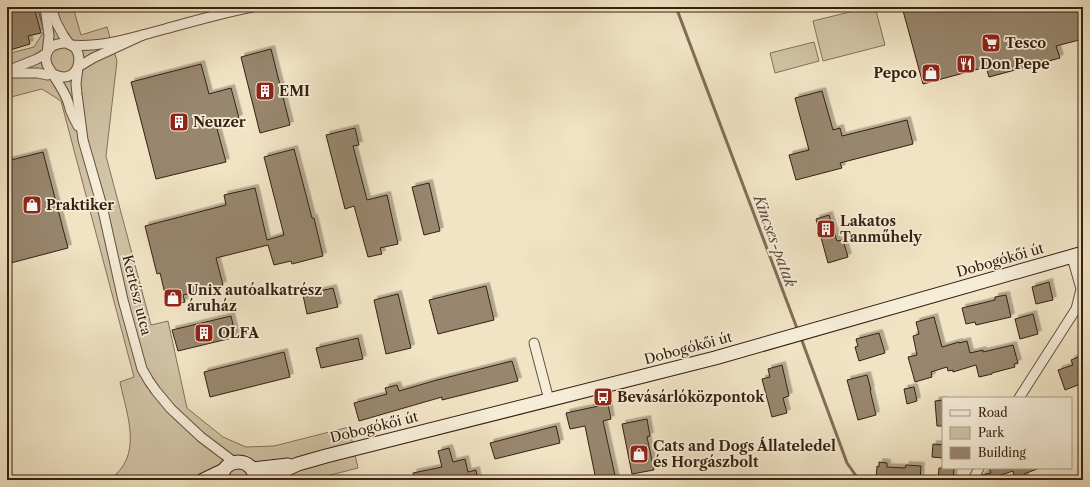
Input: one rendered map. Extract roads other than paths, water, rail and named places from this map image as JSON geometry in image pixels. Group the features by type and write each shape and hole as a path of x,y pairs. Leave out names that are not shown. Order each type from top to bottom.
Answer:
{"main road":[{"name":"Dobogókői út","path":"254,474 715,358 1077,255"},
{"path":"203,480 244,463 248,465 254,474"},
{"name":"Dobogókői út","path":"263,480 298,464"}],"street":[{"path":"45,7 49,36 46,64 53,74 64,77 70,75 78,67 80,62 79,56 63,35 56,22 51,7"},
{"path":"7,72 47,53 55,44 61,43 86,46 112,42 252,7"},
{"path":"78,67 143,35"},
{"name":"Kertész utca","path":"78,67 76,84 83,140"},
{"path":"7,72 38,73 48,75 53,74"},
{"name":"Kertész utca","path":"53,74 67,98 83,140 102,206 123,300 142,369 148,381 156,391 171,409 201,437 226,470"},
{"path":"1020,397 1076,310 1082,289 1077,255"},
{"path":"534,343 549,400"},
{"path":"973,480 978,469"}],"waterway":[{"name":"Kincses-patak","path":"676,7 798,331"},
{"name":"Kincses-patak","path":"801,338 847,463 859,480"}],"place":[{"name":"Tesco","path":"991,43"},
{"name":"Don Pepe","path":"966,64"},
{"name":"Pepco","path":"931,73"},
{"name":"EMI","path":"265,91"},
{"name":"Neuzer","path":"179,122"},
{"name":"Praktiker","path":"32,205"},
{"name":"Lakatos Tanműhely","path":"826,229"},
{"name":"Unix autóalkatrész áruház","path":"173,298"},
{"name":"OLFA","path":"204,333"},
{"name":"Bevásárlóközpontok","path":"603,397"},
{"name":"Cats and Dogs Állateledel és Horgászbolt","path":"639,454"}]}
